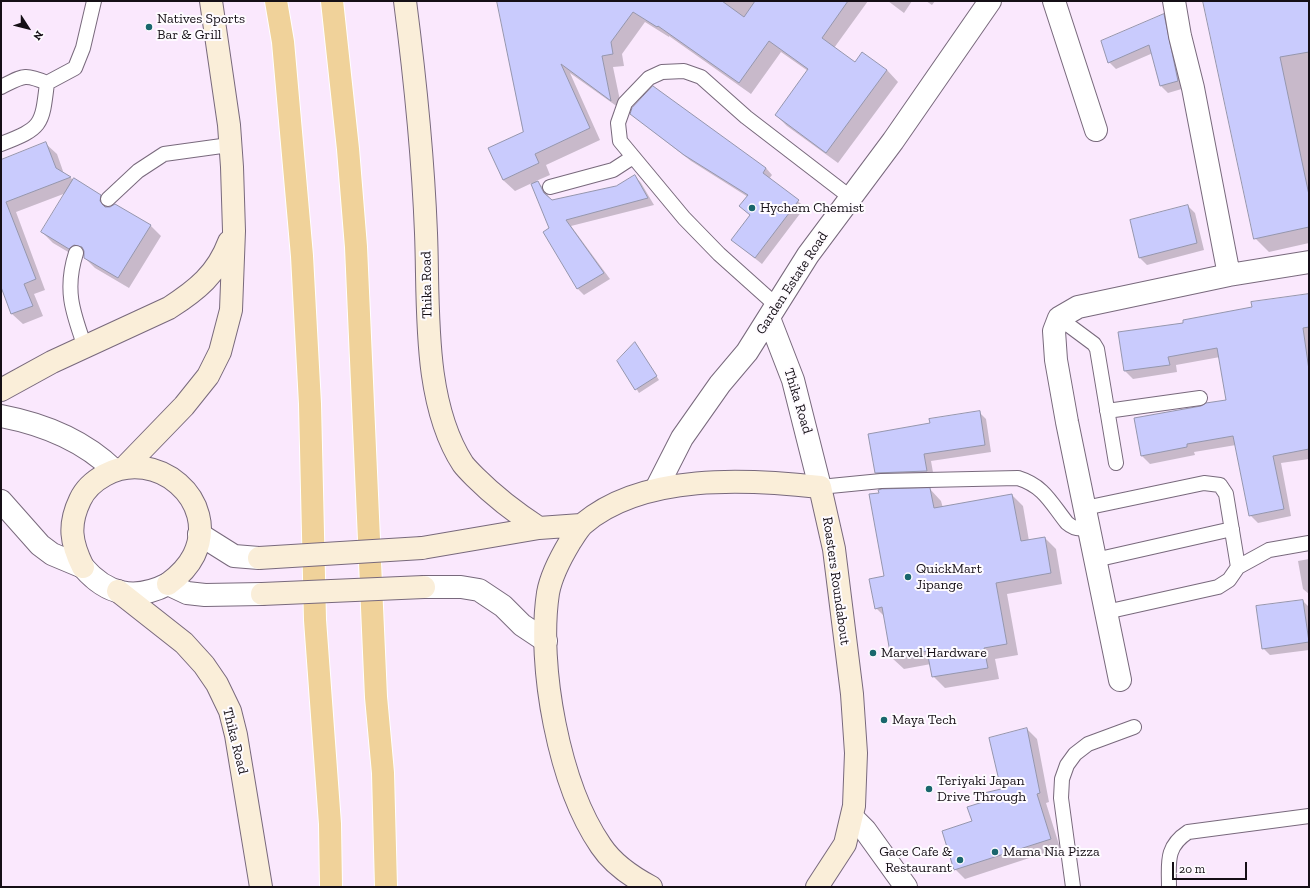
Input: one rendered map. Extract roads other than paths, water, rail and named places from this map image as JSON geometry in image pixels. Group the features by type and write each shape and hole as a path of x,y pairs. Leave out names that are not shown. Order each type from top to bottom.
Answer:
{"highway":[{"path":"276,1 283,42 302,256 310,404 315,620 330,824 331,887"},
{"path":"332,1 346,125 356,247 376,697 383,773 386,887"}],"main road":[{"name":"Thika Road","path":"83,567 74,549 72,530 75,510 84,493 97,479 120,468 184,406 200,388 214,365 231,310 234,231 229,125 211,1"},
{"name":"Thika Road","path":"404,1 416,103 426,233 427,324 439,406 451,439 463,464 488,490 513,511 539,528"},
{"path":"1,390 52,362 169,308 186,297 210,277 219,266 234,231"},
{"name":"Thika Road","path":"120,468 141,466 157,470 172,477 184,488 193,502 198,518 199,534 194,554 184,571 168,584"},
{"path":"651,887 628,875 601,847 581,811 566,767 557,731 547,675 546,641 548,592 562,555 581,526 592,517 617,503 656,489 742,481 820,487"},
{"name":"Roasters Roundabout","path":"817,887 844,844 852,817 856,753 852,694 834,549 820,487"},
{"path":"259,558 422,548 539,528 581,526"},
{"path":"262,594 424,587"},
{"name":"Thika Road","path":"118,592 184,643 217,684 230,711 236,735 261,887"}],"street":[{"name":"Garden Estate Road","path":"656,489 682,438 720,384 748,352 808,255 893,141 990,1"},
{"path":"1054,1 1096,130"},
{"path":"1174,1 1180,36 1195,95 1229,275"},
{"path":"1120,680 1086,517 1056,360 1054,331 1060,318 1078,307 1229,275 1309,262"},
{"name":"Thika Road","path":"773,312 793,380 820,487"},
{"path":"1,416 29,422 74,440 120,468"},
{"path":"1,501 40,545 52,554 83,567"},
{"path":"199,534 234,556 259,558"},
{"name":"Thika Road","path":"83,567 92,578 104,586 118,592 144,593 156,590 168,584"},
{"path":"168,584 187,593 205,595 262,594"},
{"path":"424,587 461,587 479,590 503,606 522,625 546,641"},
{"path":"852,817 865,830 906,887"}],"lane":[{"path":"1,88 25,76 47,83 75,68 83,48 94,1"},
{"path":"773,312 684,218 620,141 618,123 625,103 649,78 662,72 684,71 701,78 746,117 850,197"},
{"path":"1,144 28,134 37,126 44,105 47,83"},
{"path":"108,199 138,170 164,154 229,145"},
{"path":"550,187 613,170 633,157"},
{"path":"76,253 70,282 71,304 85,348"},
{"path":"1060,318 1094,344 1097,349 1116,463"},
{"path":"1107,411 1200,398"},
{"path":"820,487 881,481 1018,478 1029,481 1042,490 1071,527 1082,529 1086,517 1204,483 1220,485 1226,494 1238,567"},
{"path":"1095,560 1232,529"},
{"path":"1106,612 1218,587 1230,580 1238,567 1269,550 1309,543"},
{"path":"1073,887 1061,798 1062,780 1067,765 1075,754 1088,744 1134,726"},
{"path":"1170,887 1170,853 1174,843 1188,832 1309,816"}],"place":[{"name":"Natives Sports Bar & Grill","path":"149,27"},
{"name":"Hychem Chemist","path":"752,208"},
{"name":"QuickMart Jipange","path":"908,577"},
{"name":"Marvel Hardware","path":"873,653"},
{"name":"Maya Tech","path":"884,720"},
{"name":"Teriyaki Japan Drive Through","path":"929,789"},
{"name":"Mama Nia Pizza","path":"995,852"},
{"name":"Gace Cafe & Restaurant","path":"960,860"}]}
